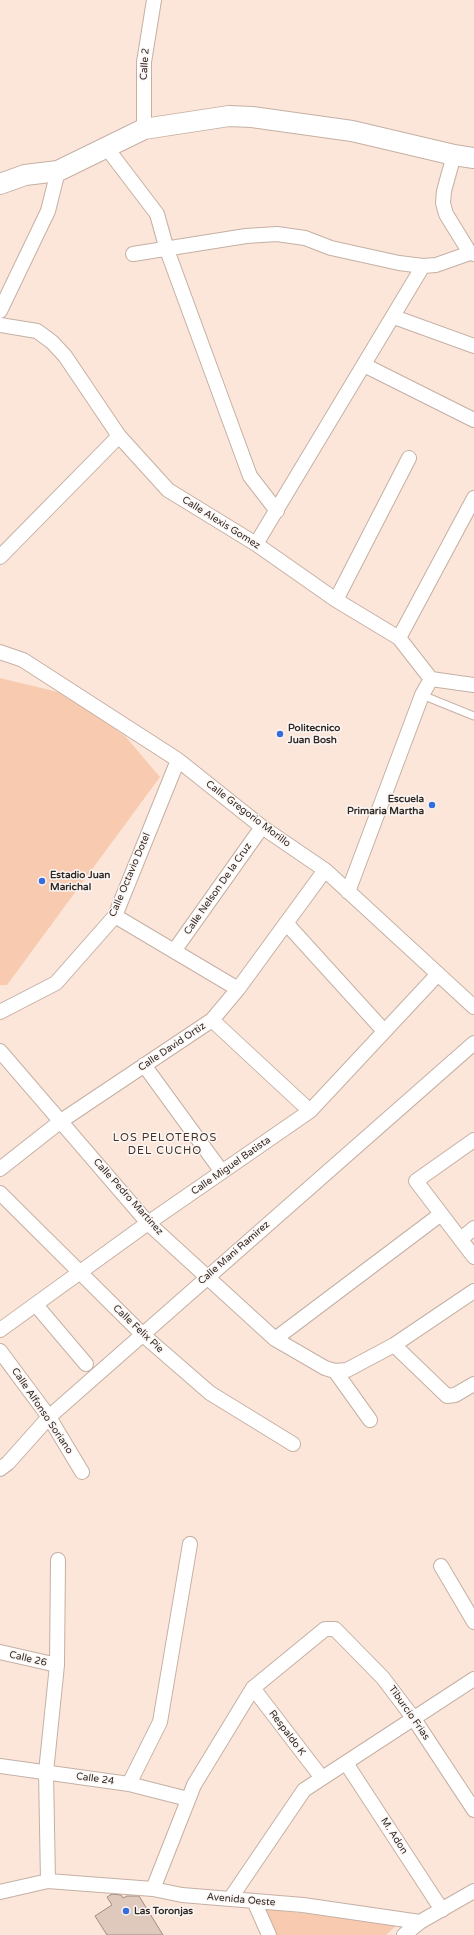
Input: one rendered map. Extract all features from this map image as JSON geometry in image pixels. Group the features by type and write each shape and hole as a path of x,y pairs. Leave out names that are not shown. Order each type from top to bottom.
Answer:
{"street":[{"name":"Calle 2","path":"144,129 144,62 154,0"},
{"path":"0,184 25,175 58,171 144,129 229,116 252,117 352,131 454,155 474,158"},
{"path":"106,147 157,214 167,250 250,476 277,511"},
{"path":"133,254 167,250 246,236 276,234 305,238 331,248 399,263 423,266 436,265 472,254 446,214 443,203 444,191 454,155"},
{"path":"0,311 48,211 58,171"},
{"path":"256,544 394,317 423,266"},
{"path":"394,317 474,346"},
{"name":"Calle Alexis Gomez","path":"0,324 37,331 52,342 65,356 120,436 168,490 256,544 336,600 399,638 431,679"},
{"path":"364,365 474,420"},
{"path":"0,557 120,436"},
{"path":"336,600 386,506 409,458"},
{"path":"399,638 474,498"},
{"name":"Calle Gregorio Morillo","path":"0,652 23,660 178,760 262,826 325,870 474,1007"},
{"path":"348,892 422,695 431,679 474,685"},
{"name":"Calle Octavio Dotel","path":"0,1012 56,983 115,916 178,760"},
{"name":"Calle Nelson De la Cruz","path":"174,951 262,826"},
{"name":"Calle David Ortiz","path":"0,1169 61,1121 212,1020 238,989 325,870"},
{"path":"115,916 238,989"},
{"path":"286,923 384,1031"},
{"name":"Calle Miguel Batista","path":"0,1330 148,1223 310,1111 438,974"},
{"path":"212,1020 310,1111"},
{"name":"Calle Mani Ramirez","path":"3,1462 49,1417 206,1277 474,1043"},
{"name":"Calle Pedro Martinez","path":"0,1051 148,1223 275,1339 325,1368 335,1371"},
{"path":"144,1065 222,1172"},
{"path":"474,1140 416,1181 462,1239 474,1257"},
{"name":"Calle Felix Pie","path":"0,1193 142,1334 210,1393 293,1444"},
{"path":"275,1339 441,1214"},
{"path":"462,1239 474,1228"},
{"path":"335,1371 347,1370 394,1345 474,1291"},
{"path":"36,1305 86,1364"},
{"path":"394,1345 447,1396 455,1395 474,1384"},
{"name":"Calle Alfonso Soriano","path":"0,1350 49,1417 82,1472"},
{"path":"335,1371 370,1420"},
{"path":"129,1784 160,1722 190,1544"},
{"path":"48,1881 46,1772 57,1665 58,1560"},
{"path":"441,1566 474,1622"},
{"name":"Tiburcio Frias","path":"253,1688 325,1629 335,1629 383,1678 414,1719 474,1810"},
{"name":"Calle 26","path":"0,1652 57,1665"},
{"path":"230,1900 304,1790 474,1679"},
{"path":"153,1889 194,1785 253,1688"},
{"name":"Respaldo K","path":"253,1688 322,1778"},
{"name":"M. Adon","path":"346,1763 442,1910"},
{"name":"Calle 24","path":"0,1766 129,1784 188,1799"},
{"name":"Avenida Oeste","path":"0,1892 48,1881 153,1889 182,1895 303,1905 420,1922"},
{"path":"404,1935 420,1922 474,1891"},
{"path":"254,1901 269,1935"}],"lane":[{"path":"422,695 474,716"}],"shaded area":[{"name":"Estadio Juan Marichal","path":"0,678 66,694 125,736 160,777 7,985 0,985"},
{"path":"265,1909 398,1924 386,1935 275,1935"}],"building":[{"name":"Las Toronjas","path":"112,1894 121,1895 123,1898 127,1896 139,1896 163,1935 107,1935 95,1916 112,1905 107,1897"}],"place":[{"name":"Politecnico Juan Bosh","path":"280,734"},
{"name":"Escuela Primaria Martha","path":"432,805"},
{"name":"Estadio Juan Marichal","path":"42,881"},
{"name":"Las Toronjas","path":"126,1911"}],"district":[{"name":"LOS PELOTEROS DEL CUCHO","path":"165,1144"}]}
